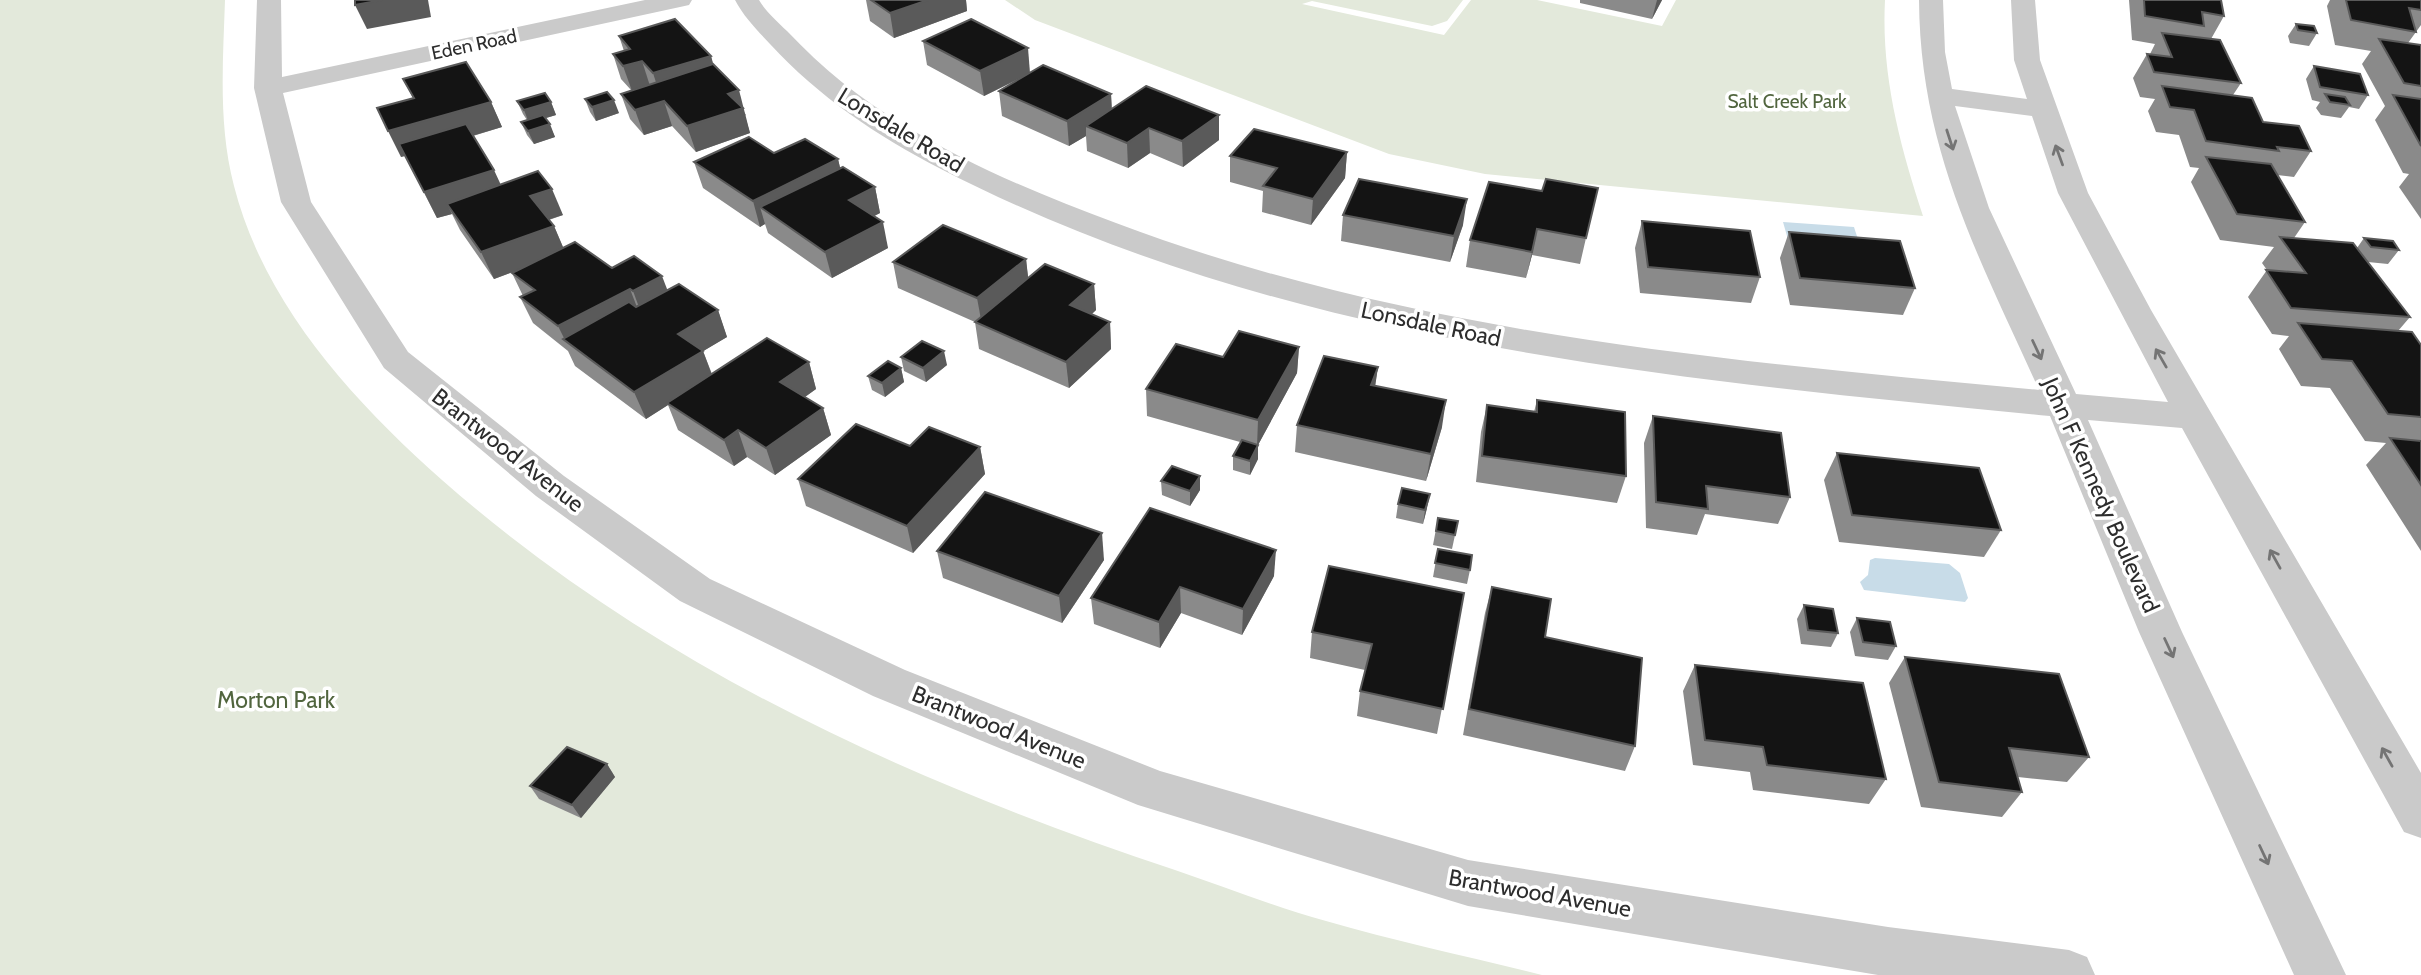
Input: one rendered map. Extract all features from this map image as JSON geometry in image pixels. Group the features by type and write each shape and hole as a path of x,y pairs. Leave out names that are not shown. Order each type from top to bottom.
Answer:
{"street":[{"name":"Brantwood Avenue","path":"270,0 268,88 296,202 396,360 550,486 695,590 889,683 1155,790 1468,883 1888,952 2069,975"},
{"name":"Eden Road","path":"268,88 680,0"},
{"name":"Lonsdale Road","path":"747,0 752,11 823,81 884,124 929,150 1029,200 1097,228 1229,273 1402,319 1550,347 1726,371 2195,417"},
{"name":"John F Kennedy Boulevard","path":"1931,0 1929,31 1940,96 1948,134 1974,205 2109,517 2320,975"},
{"path":"2023,0 2027,60 2073,193 2195,417 2421,817"},
{"path":"1940,96 2042,109"}],"green space":[{"name":"Morton Park","path":"0,0 225,0 223,93 229,163 248,229 267,271 290,310 316,348 345,383 409,450 524,547 609,607 697,662 788,712 882,757 978,798 1307,915 1380,936 1542,975 0,975"},
{"name":"Salt Creek Park","path":"1005,0 1463,0 1447,21 1432,26 1312,1 1302,4 1444,35 1471,0 1537,0 1662,26 1676,0 1885,0 1889,83 1900,137 1923,216 1485,174 1389,154 1035,20"}],"water":[{"path":"1783,222 1854,227 1861,249 1789,243"},
{"path":"1875,558 1949,564 1960,573 1968,598 1965,602 1864,590 1860,582 1868,575 1870,560"}],"building":[{"path":"355,0 382,0 355,5"},
{"path":"871,0 928,0 890,13"},
{"path":"2144,0 2221,0 2224,16 2202,12 2204,26 2145,16"},
{"path":"2346,0 2421,0 2421,10 2409,8 2416,32 2351,20"},
{"path":"675,19 711,56 653,73 642,61 623,66 613,54 630,49 619,36"},
{"path":"971,19 1028,48 980,71 923,41"},
{"path":"2296,24 2314,26 2317,33 2298,30"},
{"path":"2162,33 2220,40 2241,83 2154,72 2147,54 2172,57"},
{"path":"2379,39 2421,45 2421,86 2404,83"},
{"path":"466,62 491,102 388,131 377,108 414,98 403,79"},
{"path":"713,64 739,90 728,94 743,108 687,126 664,101 635,110 621,94"},
{"path":"1043,65 1111,94 1067,121 999,91"},
{"path":"2314,66 2360,74 2368,95 2320,87"},
{"path":"1146,86 1219,115 1182,141 1149,128 1127,143 1086,126"},
{"path":"2162,86 2252,98 2263,122 2299,126 2311,151 2277,147 2279,151 2206,141 2194,110 2170,107"},
{"path":"607,92 614,100 592,107 585,99"},
{"path":"545,93 551,102 524,110 517,101"},
{"path":"2325,94 2345,97 2350,105 2330,102"},
{"path":"2393,95 2421,99 2421,146"},
{"path":"543,115 550,124 528,131 521,122"},
{"path":"466,124 494,170 424,192 399,144"},
{"path":"1254,129 1347,152 1313,199 1263,186 1277,168 1230,156"},
{"path":"749,137 774,153 805,139 838,159 753,201 694,162"},
{"path":"2206,157 2271,164 2305,222 2237,214"},
{"path":"843,167 875,187 849,200 883,222 825,252 760,207"},
{"path":"538,171 552,189 530,196 554,226 481,252 447,204"},
{"path":"1359,179 1467,199 1454,236 1343,215"},
{"path":"1546,179 1598,188 1586,238 1537,229 1532,252 1470,240 1489,182 1542,191"},
{"path":"1642,221 1750,231 1760,277 1648,267"},
{"path":"943,225 1026,259 977,298 893,262"},
{"path":"1789,232 1900,241 1915,288 1800,278"},
{"path":"2280,237 2353,243 2410,317 2291,308 2266,270 2306,273"},
{"path":"2364,238 2393,241 2399,250 2371,247"},
{"path":"575,242 612,268 634,256 662,276 633,291 630,289 558,326 520,297 535,290 512,273"},
{"path":"1045,264 1094,284 1070,305 1110,322 1066,362 975,322"},
{"path":"679,284 718,310 678,334 703,351 634,392 563,339 629,302 636,307"},
{"path":"2298,323 2412,332 2421,345 2421,417 2388,414 2352,361 2322,359"},
{"path":"1239,331 1299,347 1258,420 1146,389 1176,344 1223,357"},
{"path":"767,338 809,362 780,382 823,408 766,448 738,430 724,440 667,403"},
{"path":"922,341 944,351 923,368 901,357"},
{"path":"1324,356 1378,367 1371,385 1446,400 1431,454 1297,425"},
{"path":"888,361 901,368 882,383 868,376"},
{"path":"1537,400 1625,412 1626,476 1482,456 1487,405 1537,412"},
{"path":"1653,416 1781,433 1790,497 1706,486 1708,509 1656,502"},
{"path":"856,424 910,446 929,427 980,447 907,526 798,479"},
{"path":"2390,438 2421,441 2421,485"},
{"path":"1242,440 1258,445 1250,461 1233,456"},
{"path":"1837,453 1979,468 2001,530 1852,515"},
{"path":"1172,466 1200,476 1190,491 1161,481"},
{"path":"1402,488 1430,494 1425,510 1398,504"},
{"path":"985,492 1102,533 1059,596 937,551"},
{"path":"1150,508 1276,550 1243,609 1180,587 1159,622 1091,598"},
{"path":"1438,518 1458,521 1455,535 1436,531"},
{"path":"1438,549 1472,555 1470,570 1435,563"},
{"path":"1329,566 1464,593 1443,709 1360,691 1372,644 1312,632"},
{"path":"1492,587 1551,599 1545,637 1642,658 1635,746 1469,709"},
{"path":"1804,605 1833,609 1838,633 1808,630"},
{"path":"1857,618 1890,622 1896,646 1863,642"},
{"path":"1905,657 2059,674 2089,757 2009,748 2022,792 1939,782"},
{"path":"1695,665 1863,683 1886,779 1767,765 1763,747 1705,740"},
{"path":"567,747 607,764 572,805 530,786"}]}
